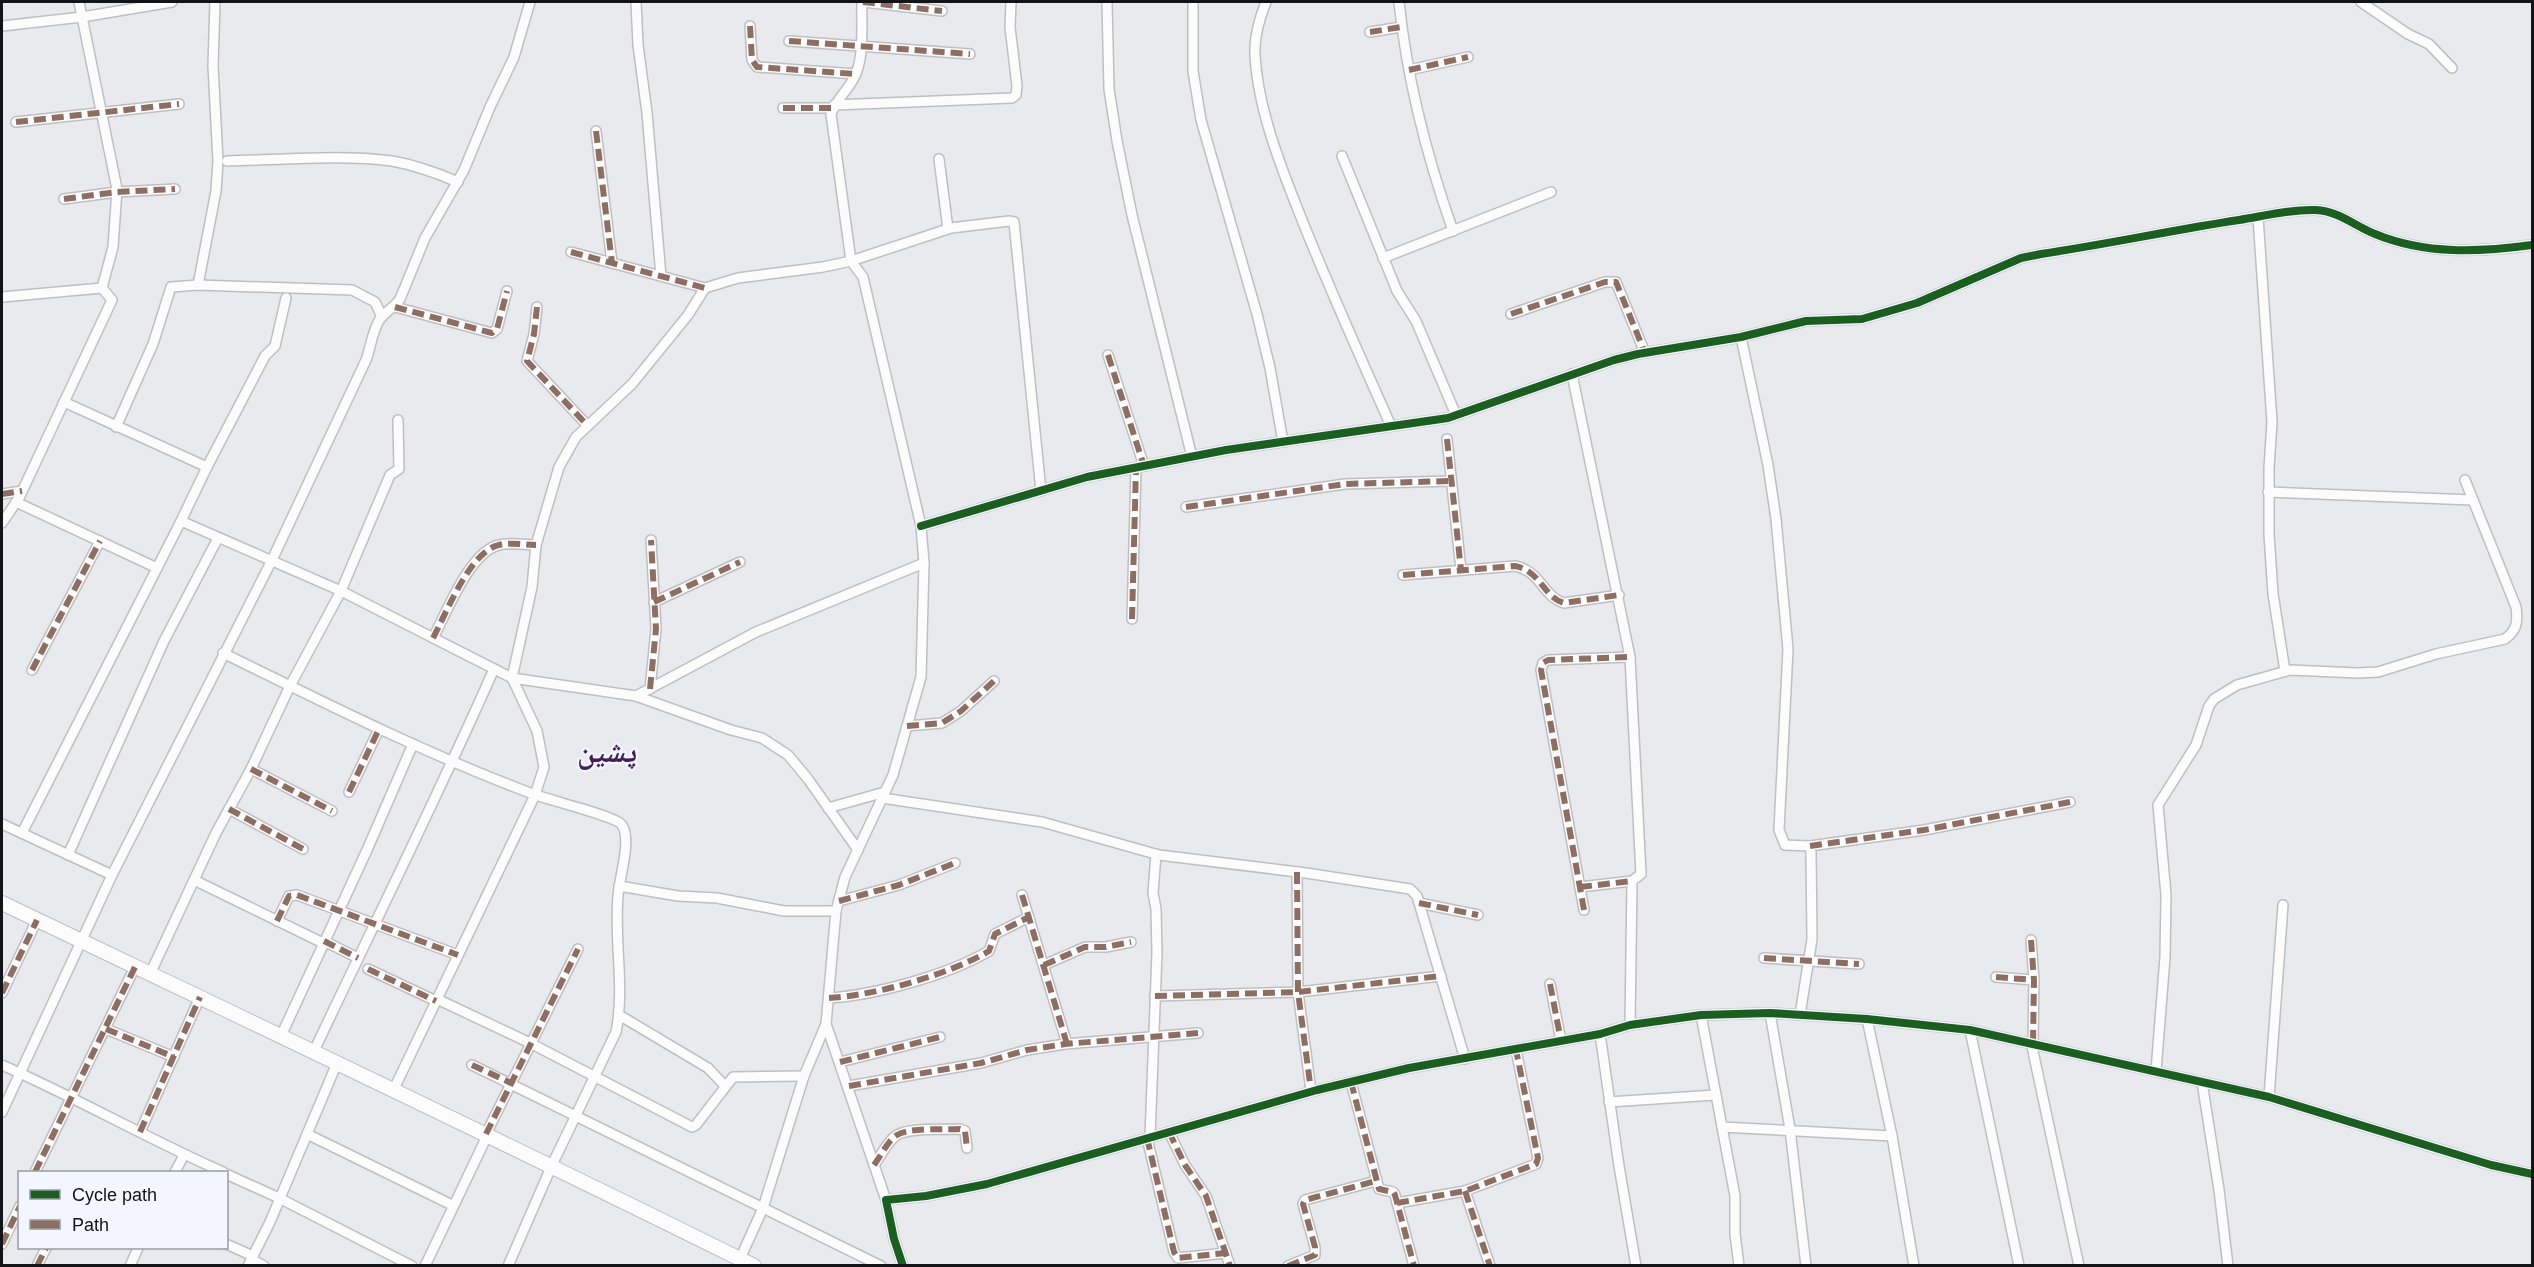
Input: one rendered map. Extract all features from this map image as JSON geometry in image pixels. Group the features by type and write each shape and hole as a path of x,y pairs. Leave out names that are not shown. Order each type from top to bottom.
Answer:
{"main road":[{"path":"2,903 552,1165 754,1266"}],"street":[{"path":"79,2 117,192 112,247 102,288"},
{"path":"2,26 82,17 172,2"},
{"path":"198,285 218,171 213,66 215,2"},
{"path":"2,1112 112,875 272,560 366,360 381,317 395,307 425,238 458,182 514,57 530,2"},
{"path":"636,2 638,45 647,113 661,276"},
{"path":"740,1259 763,1208 804,1076 826,1024 837,906 845,877 893,775 921,677 924,563 921,526 863,277 851,261 831,114 856,74 862,2 942,11"},
{"path":"783,108 1012,98 1016,95 1017,86 1010,27 1011,2"},
{"path":"1107,2 1108,89 1117,141 1132,215 1192,457"},
{"path":"1193,2 1193,71 1201,120 1257,314 1270,368 1283,441"},
{"path":"1266,2 1254,53 1257,78 1270,129 1290,189 1334,299 1391,426"},
{"path":"1399,2 1408,70 1420,124 1453,231"},
{"path":"2361,2 2408,34 2429,44 2452,68"},
{"path":"750,26 752,60 757,67 856,74"},
{"path":"1370,32 1401,27"},
{"path":"789,41 970,54"},
{"path":"1408,70 1468,57"},
{"path":"16,122 179,104"},
{"path":"596,131 612,263"},
{"path":"1342,156 1397,291 1416,321 1456,415"},
{"path":"227,161 341,159 391,161 413,165 458,182"},
{"path":"939,159 948,229"},
{"path":"63,199 117,192 176,189"},
{"path":"1383,258 1551,192"},
{"path":"921,526 1087,477 1283,441 1456,415 1614,360 1645,353 1741,337 1806,321 1847,321 1886,313 1917,303 2021,258 2259,217 2317,210 2337,214 2375,234 2404,244 2438,250 2472,251 2532,245"},
{"path":"2259,217 2272,422 2268,492 2273,594 2285,671"},
{"path":"571,252 705,288 738,278 851,261 948,229 1009,221 1016,225 1041,491"},
{"path":"1511,314 1605,282 1616,282 1645,353"},
{"path":"116,428 153,344 171,287 198,285 352,290 375,302 381,317"},
{"path":"2,297 102,288"},
{"path":"2,524 22,491 110,307 112,300 102,288"},
{"path":"393,1091 534,795 543,767 537,731 512,678 532,587 536,545 559,467 576,438 632,384 688,315 705,288"},
{"path":"395,307 492,333 497,329 507,291"},
{"path":"22,833 264,356 274,346 286,298"},
{"path":"537,308 534,334 527,361 587,425"},
{"path":"1741,337 1772,486 1787,637 1780,837 1785,845 1810,846 1924,830 2070,802"},
{"path":"1108,355 1140,467 1132,619"},
{"path":"1572,374 1630,657 1641,874 1632,880 1580,887"},
{"path":"64,402 116,428 207,467"},
{"path":"150,974 290,686 340,591 390,476 399,469 398,420"},
{"path":"1447,439 1461,570"},
{"path":"2156,1071 2165,957 2166,895 2158,805 2196,745 2209,706 2214,699 2237,685 2285,671 2378,672 2436,654 2505,639 2513,633 2518,619 2516,607 2465,480"},
{"path":"1185,507 1345,484 1451,481"},
{"path":"2,494 22,491"},
{"path":"2268,492 2473,500"},
{"path":"16,502 157,568"},
{"path":"181,521 340,591 512,678 636,696 731,730 762,738 788,756 858,850"},
{"path":"68,855 164,641 218,538"},
{"path":"650,689 656,629 651,540"},
{"path":"32,670 100,542"},
{"path":"434,638 467,574 478,559 499,545 536,545"},
{"path":"654,602 740,562"},
{"path":"636,696 756,632 924,563"},
{"path":"1403,575 1515,566 1525,567 1540,580 1558,602 1619,595"},
{"path":"223,653 413,744 534,795 620,822 625,838 616,924 620,958 619,1015 616,1032 552,1165 508,1266"},
{"path":"1584,910 1541,670 1543,663 1548,660 1630,657"},
{"path":"314,1052 374,922 453,761 494,669"},
{"path":"907,726 942,723 961,711 994,681"},
{"path":"349,792 378,729"},
{"path":"281,1036 340,911 413,744"},
{"path":"251,769 332,811"},
{"path":"828,808 883,795 1042,822 1156,854 1410,889 1417,896 1465,1059"},
{"path":"229,809 303,849"},
{"path":"2,824 112,875"},
{"path":"1800,1015 1812,939 1810,846"},
{"path":"1156,854 1153,893 1156,909 1155,996 1149,1138 1174,1252 1178,1257 1226,1253"},
{"path":"619,886 678,896 717,898 784,911 837,906 955,863"},
{"path":"1297,872 1298,992 1311,1091"},
{"path":"194,880 358,958"},
{"path":"1630,1025 1632,880"},
{"path":"277,921 291,895 302,897 458,955"},
{"path":"1022,895 1068,1044"},
{"path":"1419,903 1478,915"},
{"path":"2269,1097 2283,905"},
{"path":"829,998 858,994 939,973 988,951 995,934 1029,917"},
{"path":"2,993 37,920"},
{"path":"2031,939 2034,980 2032,1042 2079,1266"},
{"path":"1044,964 1085,947 1106,947 1131,942"},
{"path":"424,1266 530,1043 578,949"},
{"path":"1764,958 1858,964"},
{"path":"36,1171 135,967"},
{"path":"368,969 530,1043 692,1127 696,1125 733,1077 804,1076"},
{"path":"1155,996 1298,992 1441,976"},
{"path":"1996,977 2034,980"},
{"path":"1550,984 1561,1041"},
{"path":"140,1132 200,997"},
{"path":"886,1200 926,1196 987,1184 1311,1091 1409,1068 1600,1034 1630,1025 1701,1015 1770,1013 1868,1019 1970,1030 2032,1042 2269,1097 2480,1161 2532,1174"},
{"path":"1770,1013 1790,1129 1806,1266"},
{"path":"619,1015 708,1068 725,1086"},
{"path":"1701,1015 1735,1196 1735,1234 1739,1266"},
{"path":"1868,1019 1892,1136 1914,1266"},
{"path":"826,1024 886,1200 894,1239 903,1266"},
{"path":"106,1029 174,1057"},
{"path":"1970,1030 2019,1266"},
{"path":"849,1086 981,1063 1027,1050 1068,1044 1198,1033"},
{"path":"1600,1034 1636,1266"},
{"path":"840,1062 940,1037"},
{"path":"1397,1203 1465,1191 1536,1164 1538,1158 1516,1050"},
{"path":"251,1260 338,1063"},
{"path":"2,1065 72,1096 184,1155 220,1171"},
{"path":"472,1065 881,1266"},
{"path":"1351,1082 1379,1190 1393,1192 1414,1266"},
{"path":"2202,1082 2228,1266"},
{"path":"1609,1102 1715,1095"},
{"path":"1722,1127 1892,1136"},
{"path":"874,1165 897,1135 909,1132 960,1129 965,1131 967,1148"},
{"path":"1169,1132 1185,1165 1206,1196 1230,1266"},
{"path":"307,1134 452,1205"},
{"path":"176,1171 184,1155"},
{"path":"228,1174 412,1266"},
{"path":"1288,1266 1315,1255 1315,1247 1303,1204 1305,1200 1376,1181"},
{"path":"1465,1191 1490,1266"},
{"path":"2,1244 18,1210"},
{"path":"228,1245 264,1266"},
{"path":"37,1266 46,1249"},
{"path":"130,1266 138,1249"}],"marked path":[{"path":"863,2 942,11"},
{"path":"750,26 752,60 757,67 856,74"},
{"path":"1370,32 1401,27"},
{"path":"789,41 970,54"},
{"path":"1409,70 1468,57"},
{"path":"16,122 179,104"},
{"path":"783,108 834,108"},
{"path":"596,131 612,263"},
{"path":"64,199 117,192 175,189"},
{"path":"571,252 705,288"},
{"path":"1511,314 1605,282 1616,282 1645,353"},
{"path":"395,307 492,333 497,329 507,291"},
{"path":"537,307 534,334 527,361 587,425"},
{"path":"1108,355 1144,466"},
{"path":"1447,439 1461,570"},
{"path":"1132,619 1136,468"},
{"path":"1186,507 1345,484 1451,481"},
{"path":"2,494 22,491"},
{"path":"650,689 656,629 651,540"},
{"path":"32,670 100,541"},
{"path":"433,638 460,585 478,559 488,550 499,545 536,545"},
{"path":"654,602 740,562"},
{"path":"1403,575 1515,566 1531,573 1551,595 1564,603 1619,595"},
{"path":"1584,910 1541,670 1543,663 1548,660 1630,657"},
{"path":"907,726 942,723 961,711 994,681"},
{"path":"349,792 379,729"},
{"path":"251,769 332,811"},
{"path":"1810,846 1924,830 2070,802"},
{"path":"229,809 303,849"},
{"path":"839,901 899,885 955,863"},
{"path":"1297,872 1298,992 1311,1091"},
{"path":"1580,887 1632,881"},
{"path":"277,921 289,896 297,895 458,955"},
{"path":"1022,895 1067,1044"},
{"path":"1419,903 1478,915"},
{"path":"829,998 889,988 953,968 989,951 995,934 1029,917"},
{"path":"2,993 37,920"},
{"path":"2031,940 2034,980 2033,1042"},
{"path":"324,941 358,958"},
{"path":"1044,965 1085,947 1106,947 1131,942"},
{"path":"486,1134 578,949"},
{"path":"1764,958 1859,964"},
{"path":"35,1171 135,967"},
{"path":"368,969 436,1001"},
{"path":"1155,996 1298,992 1441,976"},
{"path":"1996,977 2034,980"},
{"path":"1550,984 1561,1041"},
{"path":"140,1132 200,997"},
{"path":"106,1029 174,1057"},
{"path":"849,1086 981,1063 1027,1050 1065,1044 1198,1033"},
{"path":"840,1062 940,1037"},
{"path":"1397,1203 1465,1191 1536,1164 1538,1158 1516,1050"},
{"path":"472,1065 511,1083"},
{"path":"1351,1082 1379,1189 1393,1192 1395,1195 1414,1266"},
{"path":"874,1165 894,1137 903,1132 960,1129 965,1131 967,1148"},
{"path":"1169,1132 1185,1165 1206,1196 1230,1266"},
{"path":"1147,1138 1174,1252 1178,1258 1226,1253"},
{"path":"1288,1266 1315,1255 1315,1247 1303,1204 1305,1200 1376,1181"},
{"path":"1465,1191 1490,1266"},
{"path":"2,1244 18,1210"},
{"path":"37,1266 46,1249"}],"cycle path":[{"path":"921,526 1087,477 1226,450 1448,418 1614,360 1638,354 1741,337 1806,321 1862,319 1917,303 2021,258 2041,254 2307,210 2332,213 2394,241 2433,249 2473,250 2532,245"},
{"path":"903,1266 894,1239 886,1200 926,1196 987,1184 1317,1090 1409,1068 1600,1034 1630,1025 1701,1015 1770,1013 1867,1019 1970,1030 2269,1097 2491,1165 2532,1174"}],"district":[{"name":"پشین","path":"607,751"}]}
